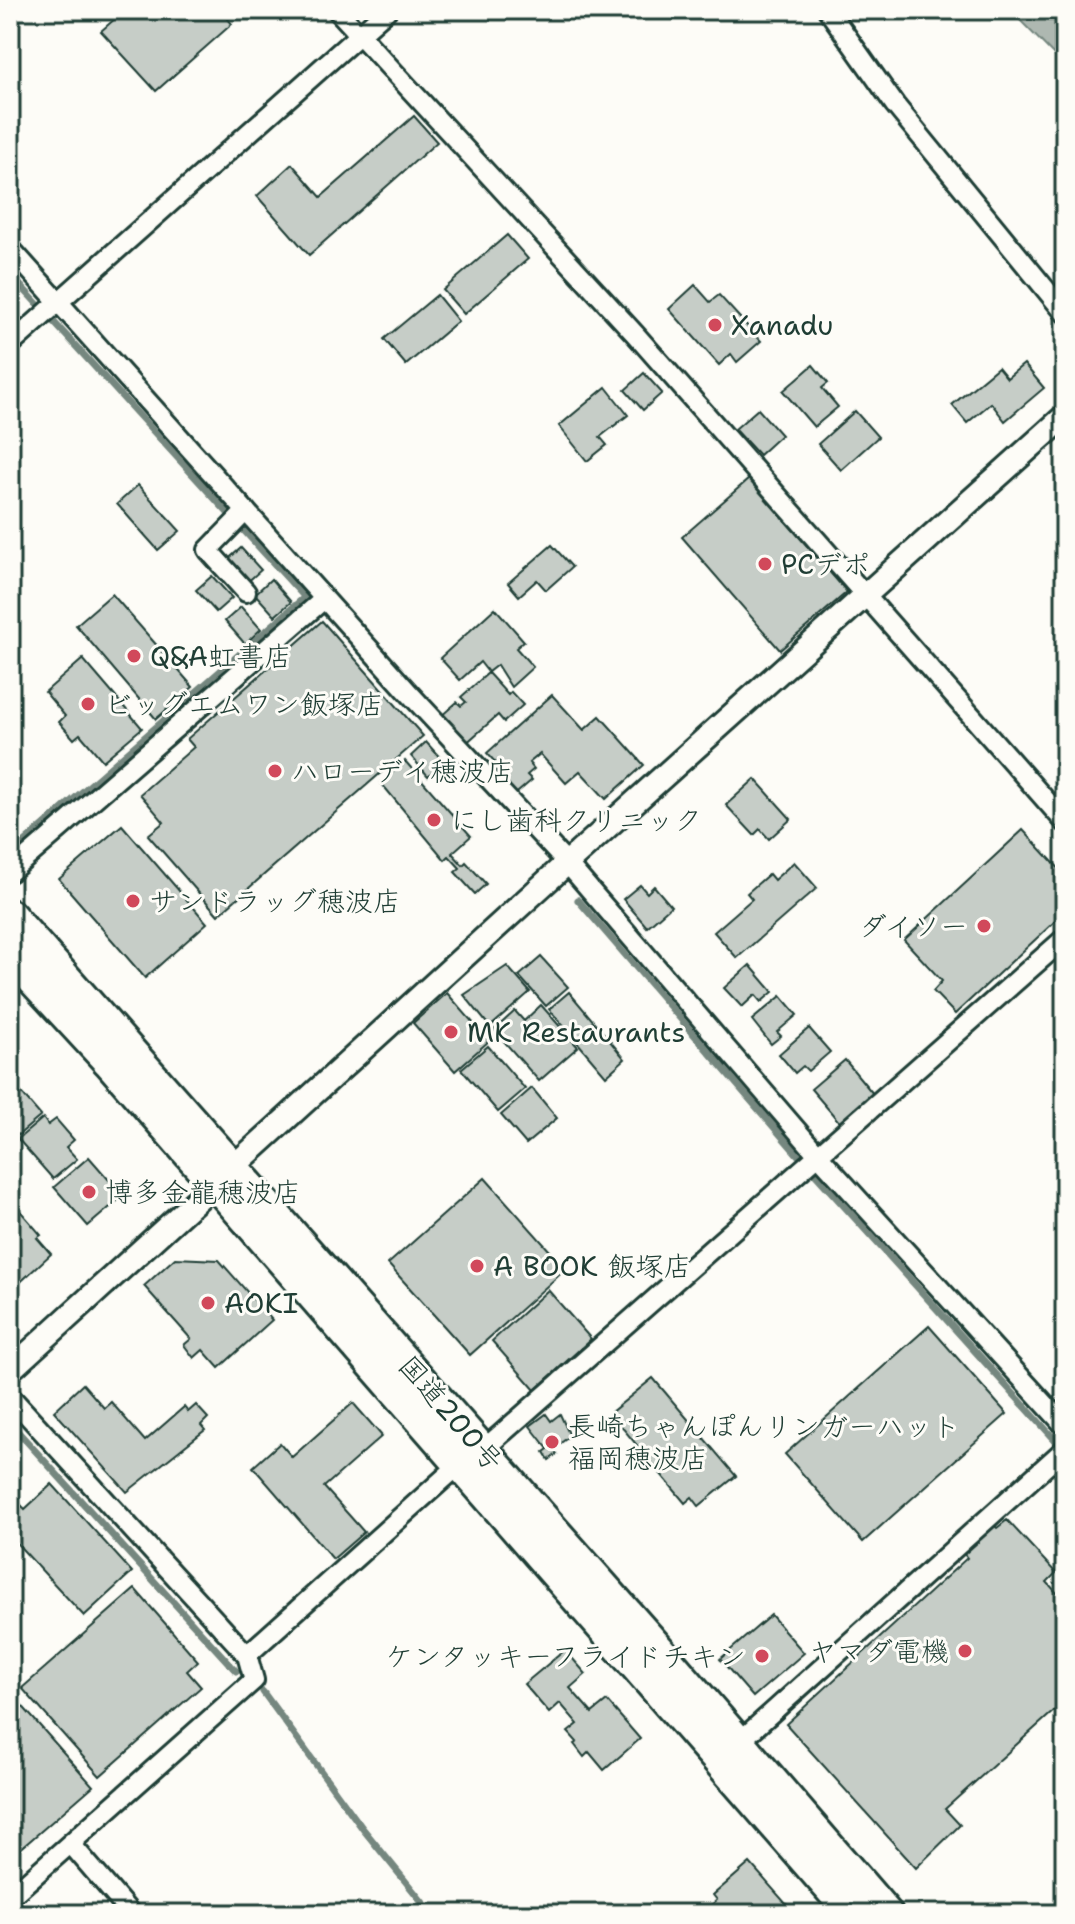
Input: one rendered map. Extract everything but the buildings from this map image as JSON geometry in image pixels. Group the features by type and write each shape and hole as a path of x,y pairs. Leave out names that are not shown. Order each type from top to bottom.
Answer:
{"highway":[{"name":"国道200号","path":"10,915 223,1177 471,1457 738,1743 887,1914"},
{"name":"国道200号","path":"10,955 109,1062 223,1177"},
{"name":"国道200号","path":"471,1457 852,1914"}],"street":[{"path":"337,10 645,344 1065,822"},
{"path":"10,345 387,10"},
{"path":"828,10 895,105 1065,313"},
{"path":"10,248 49,308 238,519 324,599 567,863 818,1155 1065,1426"},
{"path":"10,1370 567,863 1065,416"},
{"path":"238,519 208,550 246,592"},
{"path":"10,872 324,599"},
{"path":"247,1655 1065,938"},
{"path":"10,1396 247,1655 254,1680 10,1897"},
{"path":"738,1743 1065,1449"},
{"path":"71,1844 131,1914"}],"shaded area":[{"path":"1010,10 1065,10 1065,66"}],"waterway":[{"path":"10,274 310,603"},
{"path":"10,855 305,597"},
{"path":"578,900 798,1155"},
{"path":"815,1174 1058,1443"},
{"path":"10,1423 236,1671"},
{"path":"263,1692 363,1829 432,1914"}],"place":[{"name":"Xanadu","path":"715,325"},
{"name":"PCデポ","path":"765,564"},
{"name":"Q&A虹書店","path":"134,656"},
{"name":"ビッグエムワン飯塚店","path":"88,704"},
{"name":"ハローデイ穂波店","path":"275,771"},
{"name":"にし歯科クリニック","path":"434,820"},
{"name":"サンドラッグ穂波店","path":"133,901"},
{"name":"ダイソー","path":"984,926"},
{"name":"MK Restaurants","path":"451,1032"},
{"name":"博多金龍穂波店","path":"89,1192"},
{"name":"A BOOK 飯塚店","path":"477,1266"},
{"name":"AOKI","path":"208,1303"},
{"name":"長崎ちゃんぽんリンガーハット 福岡穂波店","path":"552,1442"},
{"name":"ヤマダ電機","path":"965,1651"},
{"name":"ケンタッキーフライドチキン","path":"762,1656"}]}
